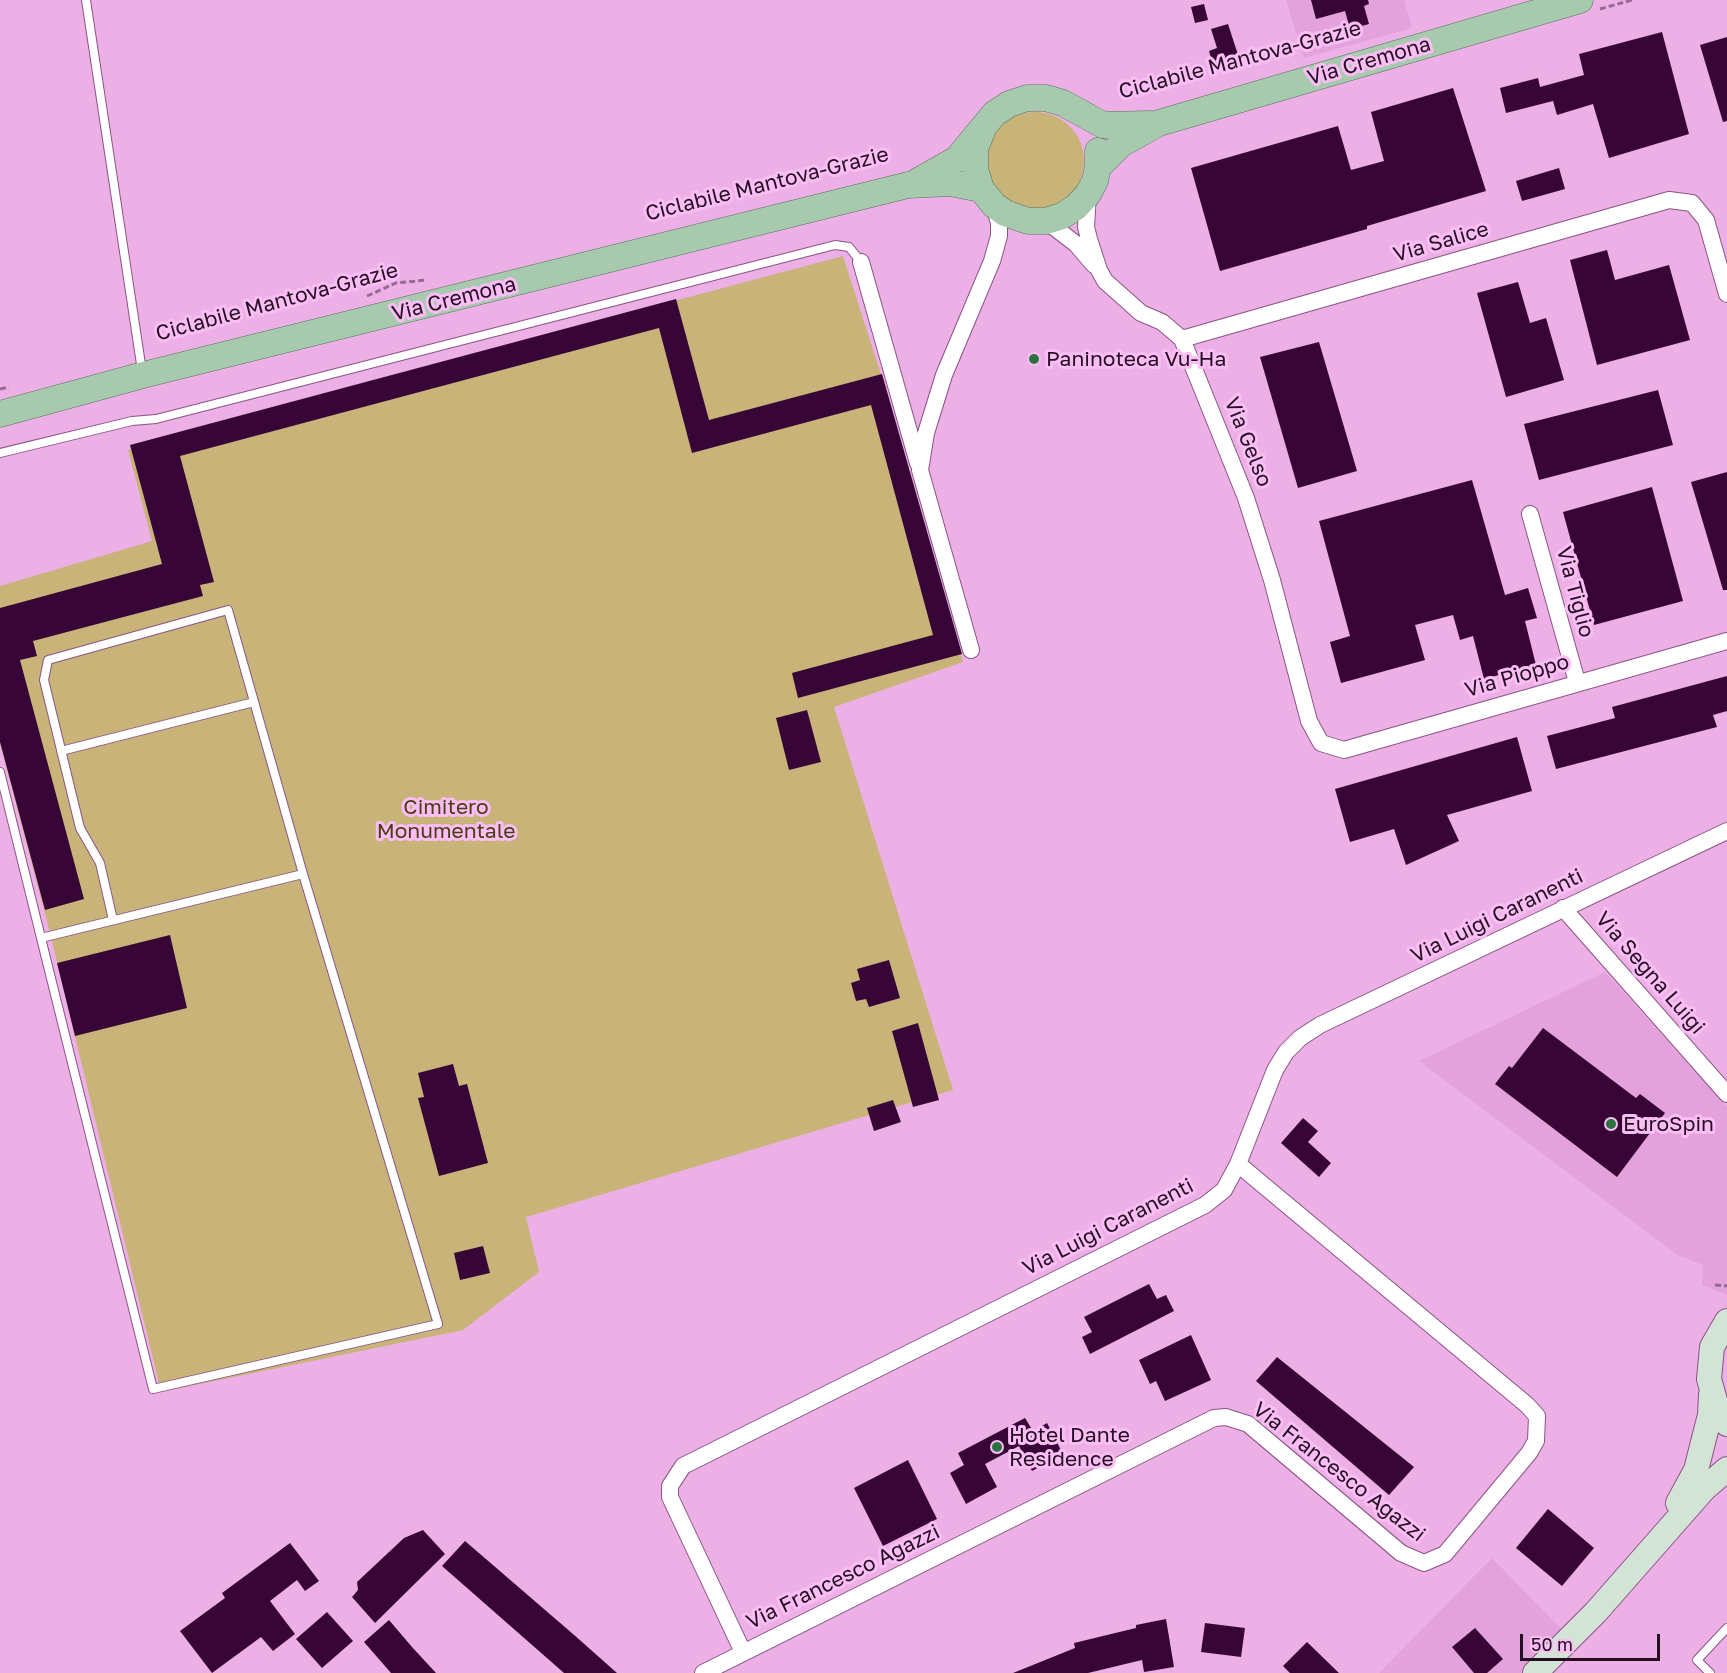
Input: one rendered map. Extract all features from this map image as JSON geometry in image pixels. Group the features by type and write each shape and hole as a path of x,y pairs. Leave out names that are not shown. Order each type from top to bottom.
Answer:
{"main road":[{"name":"Via Cremona","path":"0,414 143,375 908,185 941,170 957,159 994,114 1009,104 1027,98 1046,98 1063,104 1095,122 1114,126 1159,123 1580,0"},
{"name":"Via Cremona","path":"908,185 950,183 988,197 1016,218 1037,221 1062,216 1076,207 1088,194 1098,167 1098,147 1091,129 1079,114"},
{"name":"Via Cremona","path":"1098,167 1121,144 1159,123"},
{"path":"982,129 975,148 975,169 988,197"},
{"path":"1662,1535 1696,1470 1710,1415 1711,1395 1708,1380 1712,1347 1727,1321"},
{"path":"1711,1395 1727,1424"},
{"path":"1535,1673 1590,1620 1662,1535 1704,1489 1727,1469"}],"street":[{"name":"Via Gelso","path":"1088,194 1086,227 1099,270 1114,290 1140,313 1162,322 1182,339 1246,498 1272,580 1309,721 1321,743"},
{"path":"920,470 926,433 944,375 992,261 999,236 988,197"},
{"name":"Via Salice","path":"1182,339 1669,200 1692,203 1706,220 1727,294"},
{"path":"992,261 1010,234 1037,221 1076,244 1099,270"},
{"path":"861,262 971,650"},
{"name":"Via Tiglio","path":"1530,514 1577,682"},
{"name":"Via Pioppo","path":"1321,743 1344,750 1727,641"},
{"name":"Via Luigi Caranenti","path":"743,1652 670,1497 670,1486 682,1466 1204,1205 1224,1190 1239,1164 1275,1070 1286,1052 1300,1038 1320,1025 1727,831"},
{"name":"Via Segna Luigi","path":"1563,909 1727,1095"},
{"name":"Via Francesco Agazzi","path":"704,1673 1214,1418 1226,1417 1248,1424 1401,1553 1424,1563 1445,1554 1529,1453 1536,1441 1537,1416 1527,1405 1239,1164"}],"lane":[{"path":"86,0 143,375"},
{"path":"0,453 132,421 156,419 835,245 849,247 861,262"},
{"path":"0,772 153,1389 438,1324 303,874 228,610 48,660 44,680 80,828 100,863 113,920"},
{"path":"61,751 254,702"},
{"path":"41,938 303,874"},
{"path":"1710,1673 1697,1660 1727,1628"}],"path":[{"name":"Ciclabile Mantova-Grazie","path":"361,299 396,283 434,280"},
{"path":"0,389 12,386"},
{"path":"1715,1285 1727,1286"}],"shaded area":[{"path":"1286,0 1404,0 1412,28 1304,58"},
{"path":"1605,972 1727,1107 1727,1295 1702,1285 1703,1265 1679,1256 1419,1061"},
{"path":"1492,1558 1567,1635 1528,1673 1379,1673"}],"green space":[{"path":"1035,112 1054,116 1070,126 1080,142 1084,161 1080,180 1070,196 1054,206 1035,210 1016,206 1000,196 990,180 986,161 990,142 1000,126 1016,116"},
{"name":"Cimitero Monumentale","path":"843,256 884,384 963,662 834,707 953,1090 526,1217 539,1272 463,1330 161,1392 48,925 0,743 0,586 152,541 128,450 661,318 674,301"}],"building":[{"path":"1311,0 1368,0 1369,4 1364,6 1369,24 1350,29 1345,11 1316,19"},
{"path":"1204,4 1208,20 1195,23 1191,7"},
{"path":"1228,24 1240,61 1214,69 1209,51 1217,48 1211,29"},
{"path":"1662,32 1689,134 1609,158 1593,104 1557,115 1553,101 1506,113 1500,88 1538,78 1540,87 1584,75 1579,54"},
{"path":"1727,37 1727,121 1723,122 1700,45"},
{"path":"1453,88 1486,191 1367,226 1367,229 1220,271 1191,168 1338,126 1351,170 1384,161 1371,112"},
{"path":"1559,168 1565,189 1522,201 1516,181"},
{"path":"1607,250 1615,280 1669,265 1690,340 1597,365 1570,260"},
{"path":"1518,282 1530,323 1546,318 1564,380 1506,397 1477,293"},
{"path":"676,299 709,420 882,374 962,654 798,698 792,673 933,635 871,405 692,453 659,328 180,456 214,582 200,585 203,596 33,641 37,656 20,660 84,899 45,910 0,742 0,608 162,564 130,445"},
{"path":"1319,342 1357,471 1298,488 1260,357"},
{"path":"1658,390 1673,445 1539,480 1524,424"},
{"path":"1727,472 1727,590 1723,590 1691,482"},
{"path":"1472,480 1505,595 1528,588 1537,618 1525,621 1536,665 1484,679 1473,636 1460,640 1453,615 1415,625 1425,660 1341,683 1330,642 1350,636 1319,521"},
{"path":"1652,487 1683,601 1594,625 1563,512"},
{"path":"1727,676 1727,711 1713,715 1717,727 1556,769 1547,736 1615,718 1612,707"},
{"path":"807,710 821,762 789,770 776,718"},
{"path":"1517,737 1532,791 1447,815 1459,841 1406,865 1394,829 1350,842 1335,789"},
{"path":"170,935 187,1008 75,1036 57,963"},
{"path":"889,960 900,998 869,1007 866,999 856,1001 851,983 860,980 857,969"},
{"path":"918,1023 939,1100 913,1107 892,1031"},
{"path":"1543,1028 1636,1098 1640,1094 1665,1113 1617,1177 1495,1084 1509,1066 1512,1068"},
{"path":"453,1064 459,1086 467,1084 488,1163 439,1176 418,1098 424,1097 418,1073"},
{"path":"893,1100 901,1122 874,1131 867,1108"},
{"path":"1303,1118 1318,1131 1308,1142 1331,1163 1319,1177 1281,1143"},
{"path":"483,1246 490,1273 460,1280 454,1253"},
{"path":"1149,1284 1157,1299 1166,1295 1174,1311 1090,1354 1082,1337 1092,1332 1084,1317"},
{"path":"1191,1335 1211,1380 1165,1401 1156,1381 1150,1384 1139,1360"},
{"path":"1277,1357 1414,1467 1389,1495 1256,1381"},
{"path":"1025,1418 1033,1431 1047,1423 1063,1454 1032,1471 1019,1446 985,1464 997,1487 966,1504 950,1473 964,1465 958,1453"},
{"path":"908,1460 937,1519 883,1546 854,1488"},
{"path":"1548,1509 1594,1548 1562,1586 1516,1548"},
{"path":"423,1530 445,1554 375,1623 352,1597 358,1590 357,1582 404,1538"},
{"path":"465,1541 617,1673 564,1673 442,1566"},
{"path":"290,1543 319,1581 305,1591 297,1580 270,1601 295,1634 273,1651 261,1637 212,1673 180,1631 225,1598 222,1593"},
{"path":"327,1612 353,1641 322,1668 296,1639"},
{"path":"1166,1619 1174,1667 1144,1672 1142,1660 1088,1673 1013,1673 1075,1648 1074,1643"},
{"path":"389,1620 436,1673 391,1673 364,1642"},
{"path":"1205,1623 1245,1628 1241,1657 1201,1652"},
{"path":"1475,1628 1503,1659 1487,1673 1474,1673 1452,1647"},
{"path":"1307,1642 1339,1673 1290,1673 1283,1666"}],"place":[{"name":"Paninoteca Vu-Ha","path":"1034,359"},
{"name":"EuroSpin","path":"1611,1124"},
{"name":"Hotel Dante Residence","path":"997,1447"}]}
